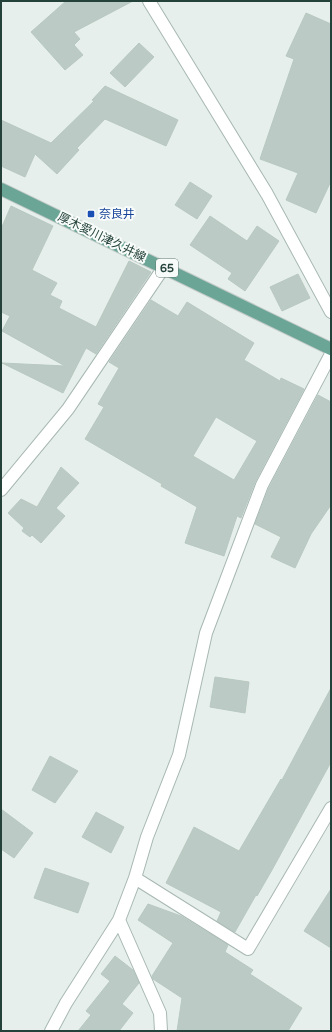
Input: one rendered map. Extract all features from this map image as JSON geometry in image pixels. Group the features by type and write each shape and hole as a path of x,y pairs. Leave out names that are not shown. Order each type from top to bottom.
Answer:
{"main road":[{"name":"厚木愛川津久井線","path":"1,189 331,349"}],"street":[{"path":"149,1 267,194 331,312"},
{"path":"1,490 68,409 164,267"},
{"path":"52,1031 66,1003 119,920 135,878 147,837 179,755 206,633 262,485 331,354"},
{"path":"135,878 248,949 331,808"},
{"path":"119,920 160,1013 161,1031"}],"building":[{"path":"66,1 133,1 74,32 80,39 74,45 83,55 65,70 31,32"},
{"path":"306,13 331,24 331,181 316,213 286,200 298,173 260,159 294,59 286,56"},
{"path":"139,43 154,57 125,87 110,73"},
{"path":"105,86 178,120 166,146 105,119 77,148 79,150 57,174 35,154 25,177 1,166 1,120 51,143 94,101 92,100"},
{"path":"190,182 212,196 197,219 175,205"},
{"path":"11,206 53,226 32,270 57,283 50,295 62,301 59,308 96,327 129,261 151,272 96,354 86,348 63,393 2,363 65,366 2,331 10,316 1,312 1,229"},
{"path":"210,216 247,241 257,226 279,241 245,291 228,279 232,273 190,245"},
{"path":"298,274 310,298 282,311 270,287"},
{"path":"151,300 178,316 187,302 254,343 244,360 280,381 281,378 304,389 255,482 241,518 237,516 224,556 185,543 197,507 161,486 162,484 85,439 104,407 98,404 119,368 109,362","holes":["216,417 257,441 234,480 193,456"]},
{"path":"318,395 331,402 331,505 311,534 295,568 271,557 281,537 255,524 269,488"},
{"path":"61,467 79,483 56,508 65,516 41,543 32,535 30,537 22,531 24,528 8,513 21,499 37,507"},
{"path":"215,677 249,682 245,713 210,707"},
{"path":"331,688 331,762 272,870 235,932 217,921 221,912 166,883 194,827 239,851 281,779 282,780"},
{"path":"50,756 78,771 55,803 32,790"},
{"path":"1,809 33,833 14,858 1,849"},
{"path":"96,812 124,827 111,853 82,837"},
{"path":"45,868 89,883 78,913 34,898"},
{"path":"331,889 331,948 304,931"},
{"path":"148,904 181,916 228,945 225,952 253,970 250,974 302,1008 288,1031 177,1031 182,998 153,979 152,976 173,943 138,920"},
{"path":"115,956 133,970 139,983 122,1004 133,1013 119,1031 78,1031 91,1015 86,1011 110,981 101,974"}],"place":[{"name":"奈良井","path":"91,214"}]}
